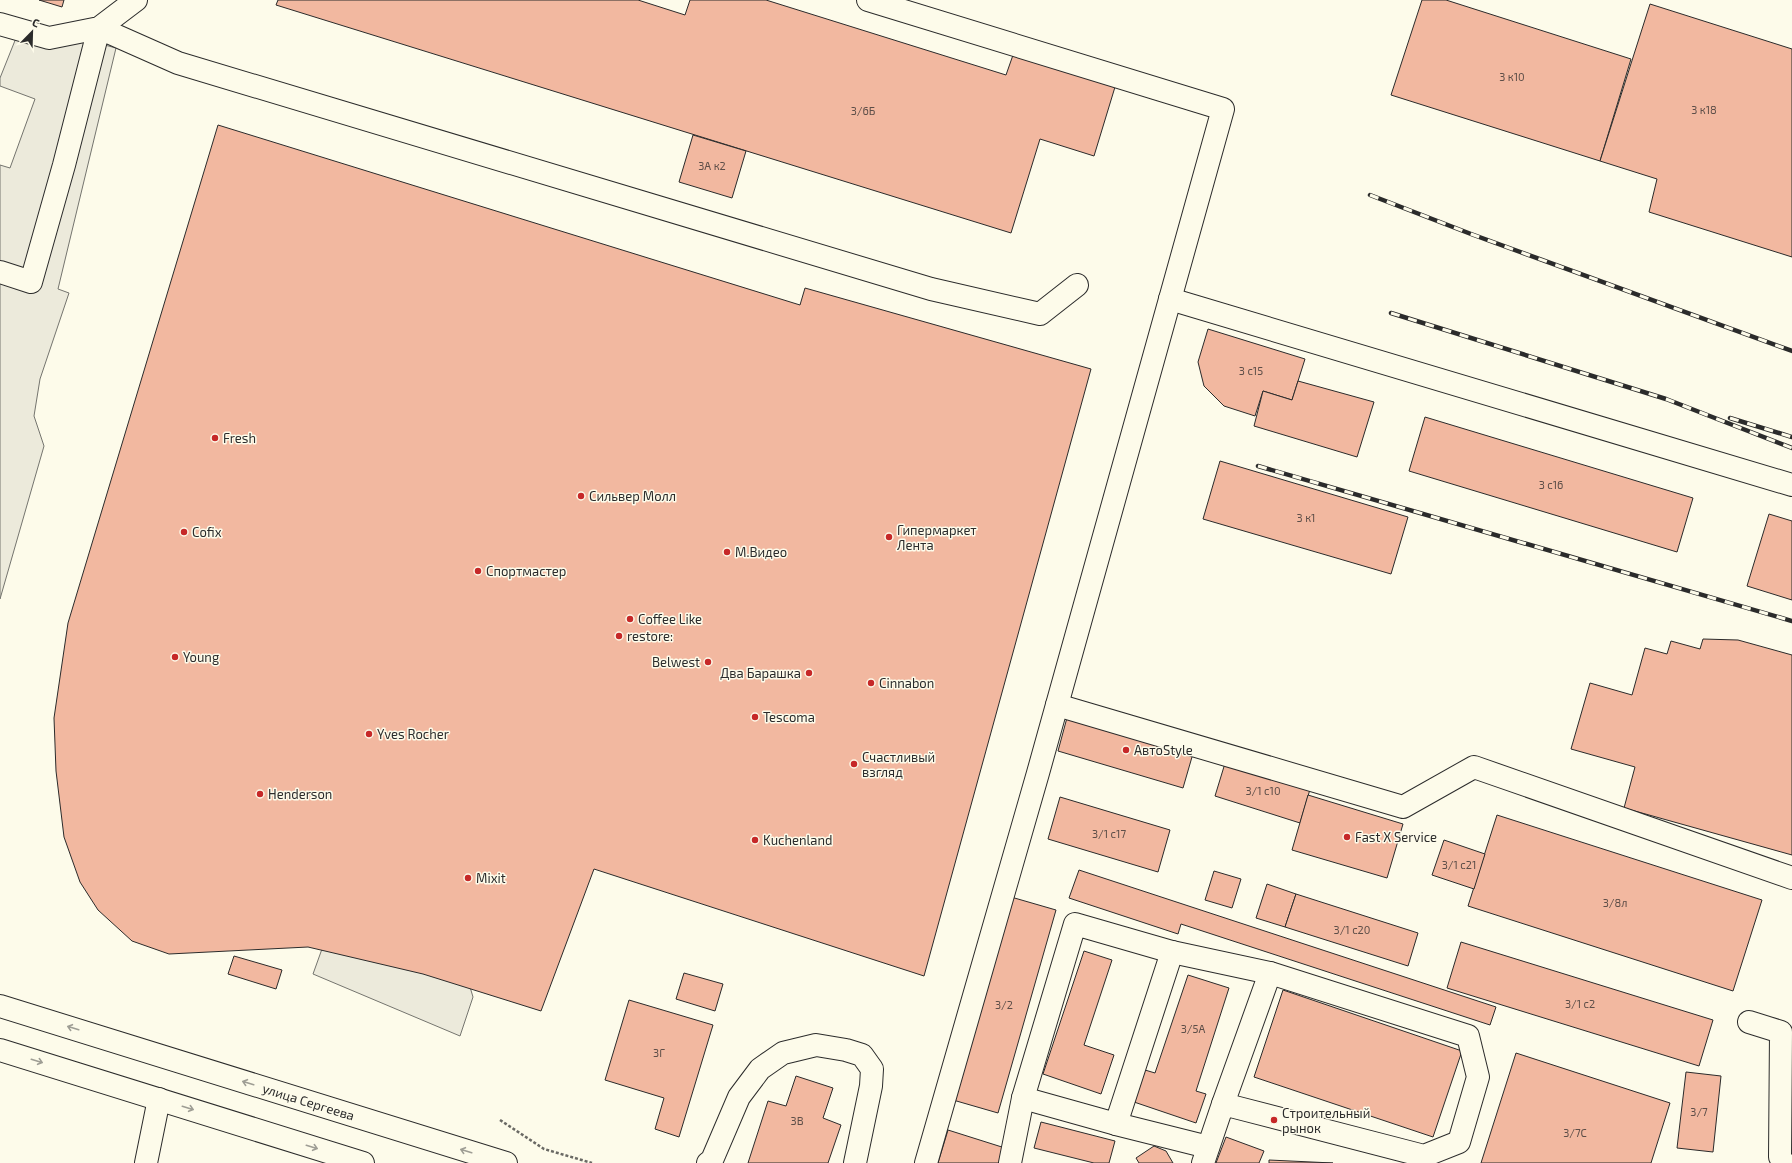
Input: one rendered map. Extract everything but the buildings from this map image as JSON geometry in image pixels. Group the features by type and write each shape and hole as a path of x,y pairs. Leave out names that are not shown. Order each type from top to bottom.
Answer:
{"main road":[{"path":"0,24 49,38 99,28 136,0"},
{"path":"868,0 1223,109 1057,704 926,1163"},
{"path":"0,272 31,282 64,165 99,28"},
{"path":"99,28 178,63 931,289 1040,314 1077,285"},
{"path":"1170,299 1792,484"},
{"path":"1057,704 1403,806 1474,767 1792,878"},
{"path":"1010,1163 1023,1098 1075,924 1172,952 1270,973 1468,1036 1478,1077 1459,1142 1424,1156 1223,1104"},
{"path":"1116,1124 1172,952"},
{"path":"1023,1098 1116,1124 1205,1155 1270,973"},
{"name":"улица Сергеева","path":"0,1006 506,1163"},
{"path":"1749,1022 1781,1032 1780,1157 1784,1163"},
{"path":"708,1163 712,1160 739,1097 760,1069 783,1053 816,1045 846,1050 862,1055 872,1069 871,1086 854,1163"},
{"path":"3,1052 363,1163"},
{"path":"146,1163 159,1099"}],"path":[{"path":"500,1120 544,1149 592,1163"}],"shaded area":[{"path":"22,23 116,48 58,289 69,293 40,379 34,416 44,446 0,599 0,165 10,168 35,99 0,86 0,78"},
{"path":"327,935 461,957 473,997 460,1036 313,974"}],"railway":[{"path":"1370,195 1471,234 1792,351"},
{"path":"1391,313 1666,399 1792,448"},
{"path":"1730,418 1792,437"},
{"path":"1258,466 1792,621"}],"place":[{"name":"Fresh","path":"215,438"},
{"name":"Сильвер Молл","path":"581,496"},
{"name":"Cofix","path":"184,532"},
{"name":"Гипермаркет Лента","path":"889,537"},
{"name":"М.Видео","path":"727,552"},
{"name":"Спортмастер","path":"478,571"},
{"name":"Coffee Like","path":"630,619"},
{"name":"restore:","path":"619,636"},
{"name":"Young","path":"175,657"},
{"name":"Belwest","path":"708,662"},
{"name":"Два Барашка","path":"809,673"},
{"name":"Cinnabon","path":"871,683"},
{"name":"Tescoma","path":"755,717"},
{"name":"Yves Rocher","path":"369,734"},
{"name":"АвтоStyle","path":"1126,750"},
{"name":"Счастливый взгляд","path":"854,764"},
{"name":"Henderson","path":"260,794"},
{"name":"Fast X Service","path":"1347,837"},
{"name":"Kuchenland","path":"755,840"},
{"name":"Mixit","path":"468,878"},
{"name":"Строительный рынок","path":"1274,1120"}]}
